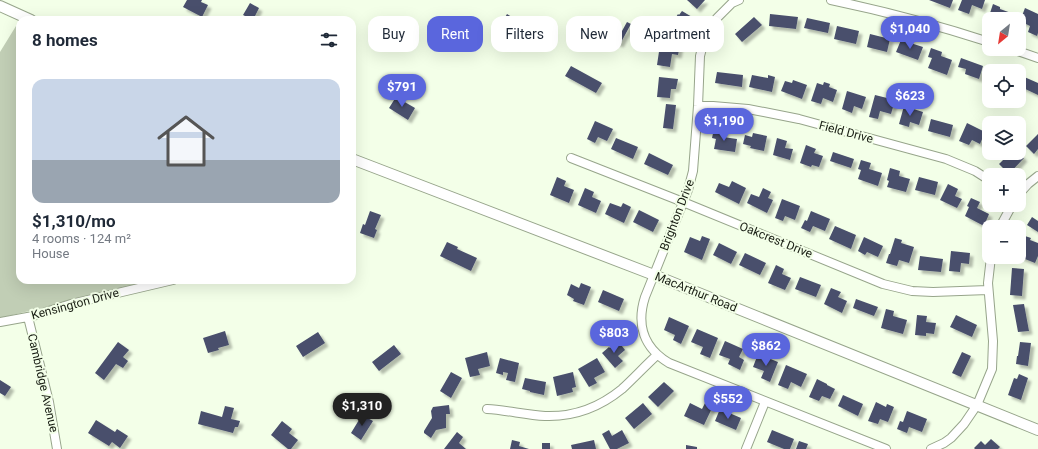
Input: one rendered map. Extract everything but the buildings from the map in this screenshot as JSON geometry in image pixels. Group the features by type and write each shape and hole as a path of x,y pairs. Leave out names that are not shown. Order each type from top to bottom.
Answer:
{"street":[{"name":"Brighton Drive","path":"657,355 652,350 643,331 641,318 642,305 688,190 693,171 700,56 706,34 717,18 732,3 739,0"},
{"path":"831,0 894,14 947,28 982,40"},
{"path":"0,6 22,16"},
{"path":"1026,54 1038,58"},
{"name":"Field Drive","path":"698,106 748,109 799,119 946,159 982,176"},
{"name":"Oakcrest Drive","path":"571,158 883,284 912,291 933,292 988,290"},
{"name":"MacArthur Road","path":"356,161 654,275 1038,430"},
{"path":"1026,187 1038,176"},
{"path":"931,449 951,438 964,424 977,405 992,369 993,340 988,290 990,264"},
{"name":"Kensington Drive","path":"0,322 28,317 71,304 156,284"},
{"name":"Cambridge Avenue","path":"28,317 48,402 57,449"},
{"path":"487,409 497,409 544,416 556,416 587,410 622,389 657,355 669,364 886,449"},
{"path":"746,449 765,402"}],"green space":[{"path":"16,26 16,284 141,284 0,318 0,52"}]}
